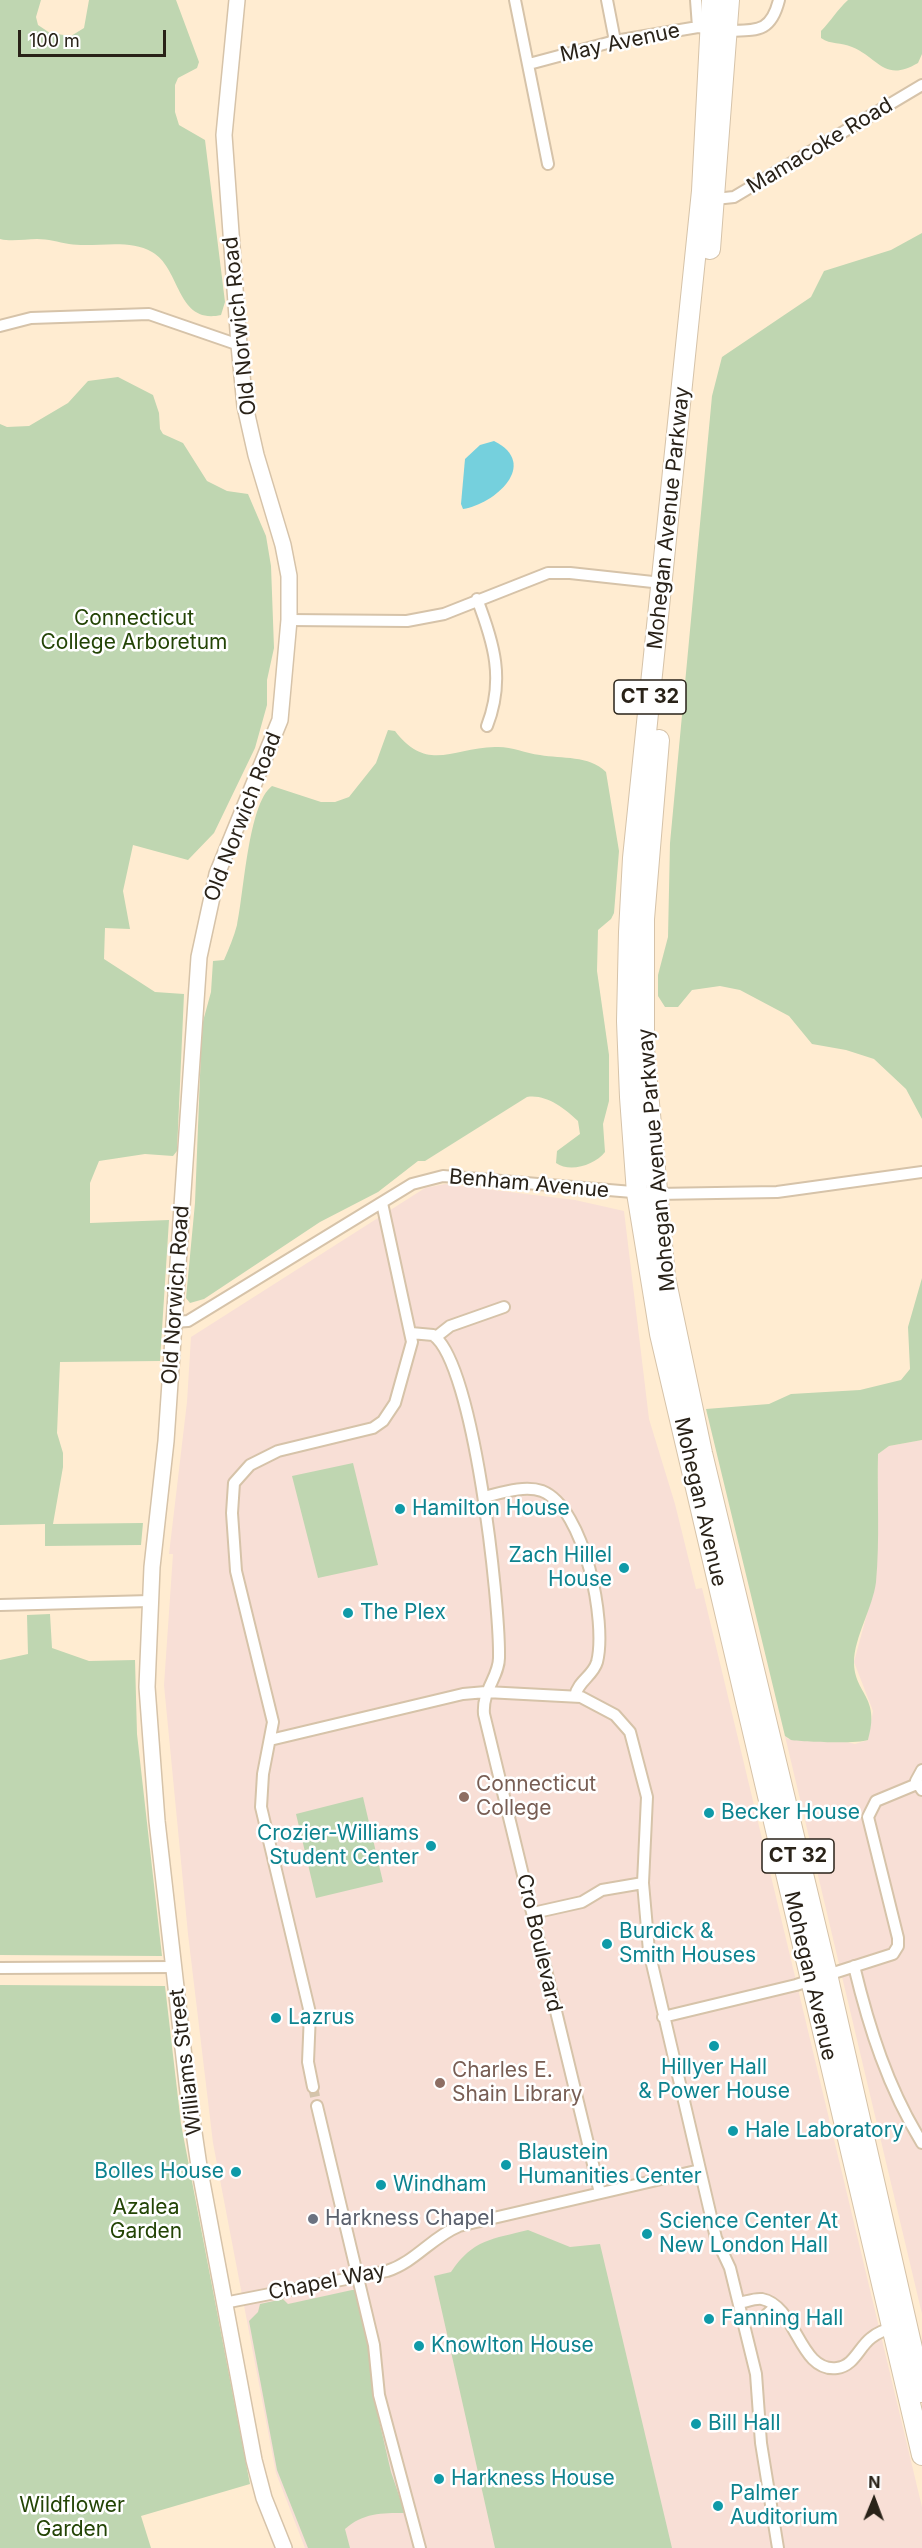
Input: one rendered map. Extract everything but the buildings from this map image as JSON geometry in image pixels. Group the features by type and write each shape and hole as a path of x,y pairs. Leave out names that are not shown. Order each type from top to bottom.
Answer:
{"highway":[{"name":"Mohegan Avenue Parkway","path":"647,1194 644,919 649,837 715,199 712,0"},
{"name":"Mohegan Avenue Parkway","path":"681,1389 665,1277 647,1194 627,1021 629,932 633,858 702,191 713,29 729,0"},
{"name":"Mohegan Avenue","path":"681,1389 899,2326 922,2455"},
{"name":"Mohegan Avenue","path":"899,2326 922,2392"}],"street":[{"name":"Old Norwich Road","path":"152,1567 166,1441 199,957 217,874 280,720 289,620 289,576 283,545 256,455 245,406 239,345 224,135 237,0"},
{"path":"514,0 548,164"},
{"path":"607,0 615,41"},
{"path":"696,0 713,29"},
{"name":"May Avenue","path":"529,64 615,41 713,29 756,30 766,26 776,13 778,0"},
{"name":"Mamacoke Road","path":"715,199 734,197 922,85"},
{"path":"0,326 31,318 149,314 239,345"},
{"path":"289,620 407,621 444,614 477,599 548,573 581,574 662,584"},
{"path":"477,599 494,643 496,678 494,709 487,726"},
{"name":"Benham Avenue","path":"174,1322 188,1321 412,1184 443,1176 647,1194 777,1192 922,1172"},
{"path":"313,2087 308,2062 310,2013 261,1808 262,1774 273,1717 237,1578 232,1513 234,1486 238,1477 250,1465 278,1451 362,1432 381,1423 391,1410 400,1389 412,1342 382,1203"},
{"path":"436,1338 449,1327 504,1306"},
{"path":"411,1333 436,1338 450,1359 462,1392 484,1497 499,1660 486,1692"},
{"path":"484,1497 524,1490 543,1492 566,1513 579,1536 599,1626 597,1663 578,1686 575,1696"},
{"name":"Williams Street","path":"152,1567 147,1687 150,1745 199,2166 254,2460 264,2498 284,2548"},
{"path":"0,1605 150,1601"},
{"path":"270,1740 463,1694 486,1692 575,1696 597,1703 626,1726 632,1738 647,1804 643,1883 649,1951 716,2238 730,2268 756,2377 760,2436 778,2548"},
{"name":"Cro Boulevard","path":"486,1692 484,1714 600,2193"},
{"path":"663,2017 819,1977 890,1956 899,1945 868,1823 869,1812 876,1801 920,1787 917,1778 922,1770"},
{"path":"533,1913 582,1902 602,1890 643,1883"},
{"path":"854,1966 868,2025 905,2116 922,2143"},
{"path":"0,1968 175,1967"},
{"path":"317,2106 375,2351 379,2395 420,2548"},
{"name":"Chapel Way","path":"224,2303 358,2277 401,2266 440,2236 459,2226 700,2170"},
{"path":"739,2304 762,2299 782,2311 814,2360 829,2368 849,2363 871,2338 899,2326"},
{"path":"743,2322 764,2317 775,2307"}],"shaded area":[{"name":"Connecticut College","path":"445,1184 575,1200 624,1211 649,1419 675,1504 696,1589 702,1588 922,2507 922,2548 305,2548 276,2473 213,2143 188,1934 164,1685 173,1554 169,1554 187,1402 191,1337 425,1188"},
{"path":"922,1440 922,2314 785,1736 788,1739 842,1741 855,1744 868,1740 873,1711 854,1662 875,1584 878,1454 889,1446"}],"green space":[{"path":"0,0 41,0 36,17 38,25 50,33 71,36 84,28 89,0 176,0 199,62 197,68 178,78 175,85 175,112 179,125 205,140 225,302 221,315 206,316 195,312 187,304 169,270 161,260 143,248 122,244 79,245 41,239 0,239"},
{"path":"848,0 922,0 922,54 918,63 907,69 889,70 852,47 821,38 821,31"},
{"path":"922,233 922,1119 906,1089 874,1059 846,1050 812,1044 789,1016 740,990 720,986 692,990 678,1007 665,1007 658,996 658,975 668,937 670,843 712,396 722,357 811,297 824,271 891,250"},
{"name":"Connecticut College Arboretum","path":"118,377 153,395 163,434 183,443 207,481 227,491 248,494 266,536 271,566 274,648 267,680 267,705 255,748 214,833 188,860 133,845 123,891 130,929 105,928 104,959 155,992 184,994 177,1151 173,1156 145,1154 99,1161 90,1183 90,1223 169,1220 160,1361 60,1362 57,1433 63,1453 63,1467 53,1524 143,1523 141,1545 45,1546 45,1524 0,1525 0,424 7,427 29,426 68,403 88,381"},
{"path":"388,730 395,731 407,744 430,755 501,747 583,760 606,772 619,851 614,913 611,919 598,930 597,971 609,1055 609,1101 603,1124 605,1152 595,1161 582,1166 568,1167 556,1163 557,1151 580,1134 578,1121 548,1100 527,1097 425,1161 418,1161 378,1192 320,1222 204,1299 190,1303 186,1298 195,1203 202,1025 211,992 213,961 224,960 237,925 248,851 257,811 272,786 321,802 335,802 349,797 376,763"},
{"path":"922,1278 922,1440 889,1446 878,1454 876,1582 857,1643 854,1662 855,1673 871,1714 868,1740 818,1742 791,1740 785,1736 706,1409 769,1404 791,1394 860,1390 901,1380 910,1369 908,1327"},
{"path":"353,1463 378,1565 318,1578 292,1476"},
{"path":"50,1614 52,1648 89,1661 135,1660 137,1734 162,1956 0,1955 0,1660 28,1654 27,1615"},
{"path":"363,1797 383,1882 316,1898 296,1814"},
{"path":"0,1985 165,1986 181,2124 250,2484 141,2516 151,2548 0,2548"},
{"path":"528,2230 570,2247 600,2244 672,2548 495,2548 434,2276 451,2272 467,2253 485,2242"},
{"path":"355,2290 370,2356 372,2390 391,2472 405,2513 373,2515 352,2524 345,2529 350,2548 308,2548 277,2470 249,2321 258,2312 260,2304 283,2299 288,2304"}],"water":[{"path":"494,441 507,450 513,461 513,471 508,482 488,500 463,509 461,504 465,459 480,445"}],"tunnel":[{"path":"313,2087 317,2106"}],"place":[{"name":"Hamilton House","path":"400,1509"},
{"name":"Zach Hillel House","path":"624,1568"},
{"name":"The Plex","path":"348,1613"},
{"name":"Connecticut College","path":"464,1797"},
{"name":"Becker House","path":"709,1813"},
{"name":"Crozier-Williams Student Center","path":"431,1846"},
{"name":"Burdick & Smith Houses","path":"607,1944"},
{"name":"Lazrus","path":"276,2018"},
{"name":"Hillyer Hall & Power House","path":"714,2046"},
{"name":"Charles E. Shain Library","path":"440,2083"},
{"name":"Hale Laboratory","path":"733,2131"},
{"name":"Blaustein Humanities Center","path":"506,2165"},
{"name":"Bolles House","path":"236,2172"},
{"name":"Windham","path":"381,2185"},
{"name":"Harkness Chapel","path":"313,2219"},
{"name":"Science Center At New London Hall","path":"647,2234"},
{"name":"Fanning Hall","path":"709,2319"},
{"name":"Knowlton House","path":"419,2346"},
{"name":"Bill Hall","path":"696,2424"},
{"name":"Harkness House","path":"439,2479"},
{"name":"Palmer Auditorium","path":"718,2506"}],"park label":[{"name":"Azalea Garden","path":"146,2220"},
{"name":"Wildflower Garden","path":"72,2518"}]}
